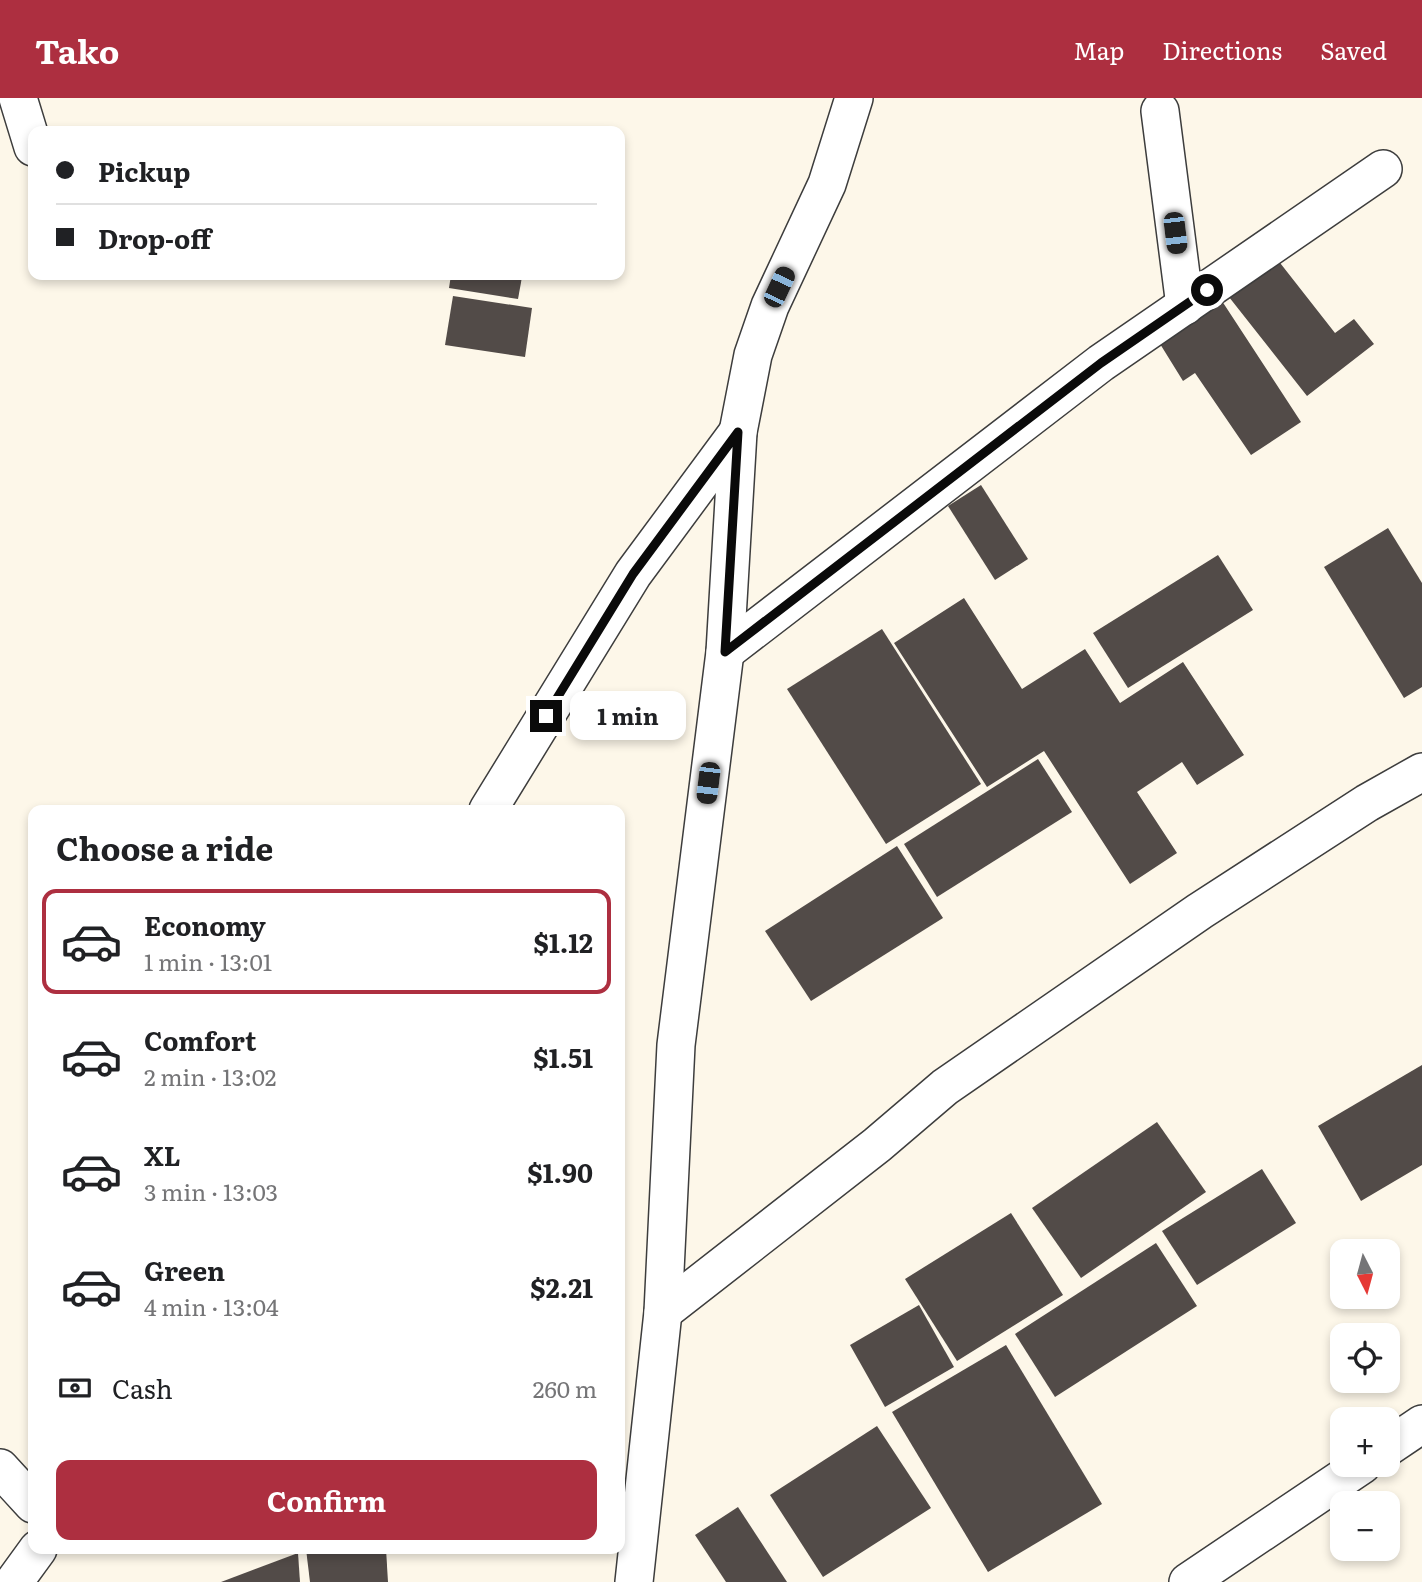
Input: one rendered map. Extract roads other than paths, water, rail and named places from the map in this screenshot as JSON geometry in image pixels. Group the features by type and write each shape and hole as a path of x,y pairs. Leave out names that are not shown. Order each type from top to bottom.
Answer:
{"street":[{"path":"18,98 28,130"},
{"path":"634,1582 663,1311 676,1045 725,652 738,432 757,343 770,306 827,184 854,98"},
{"path":"1160,111 1185,306"},
{"path":"725,652 1101,363 1383,169"},
{"path":"491,805 633,574 738,432"},
{"path":"663,1311 867,1153 946,1087 1200,911 1367,803 1422,772"},
{"path":"1400,1439 1422,1424"},
{"path":"0,1468 28,1499"},
{"path":"1188,1582 1344,1477"}]}
